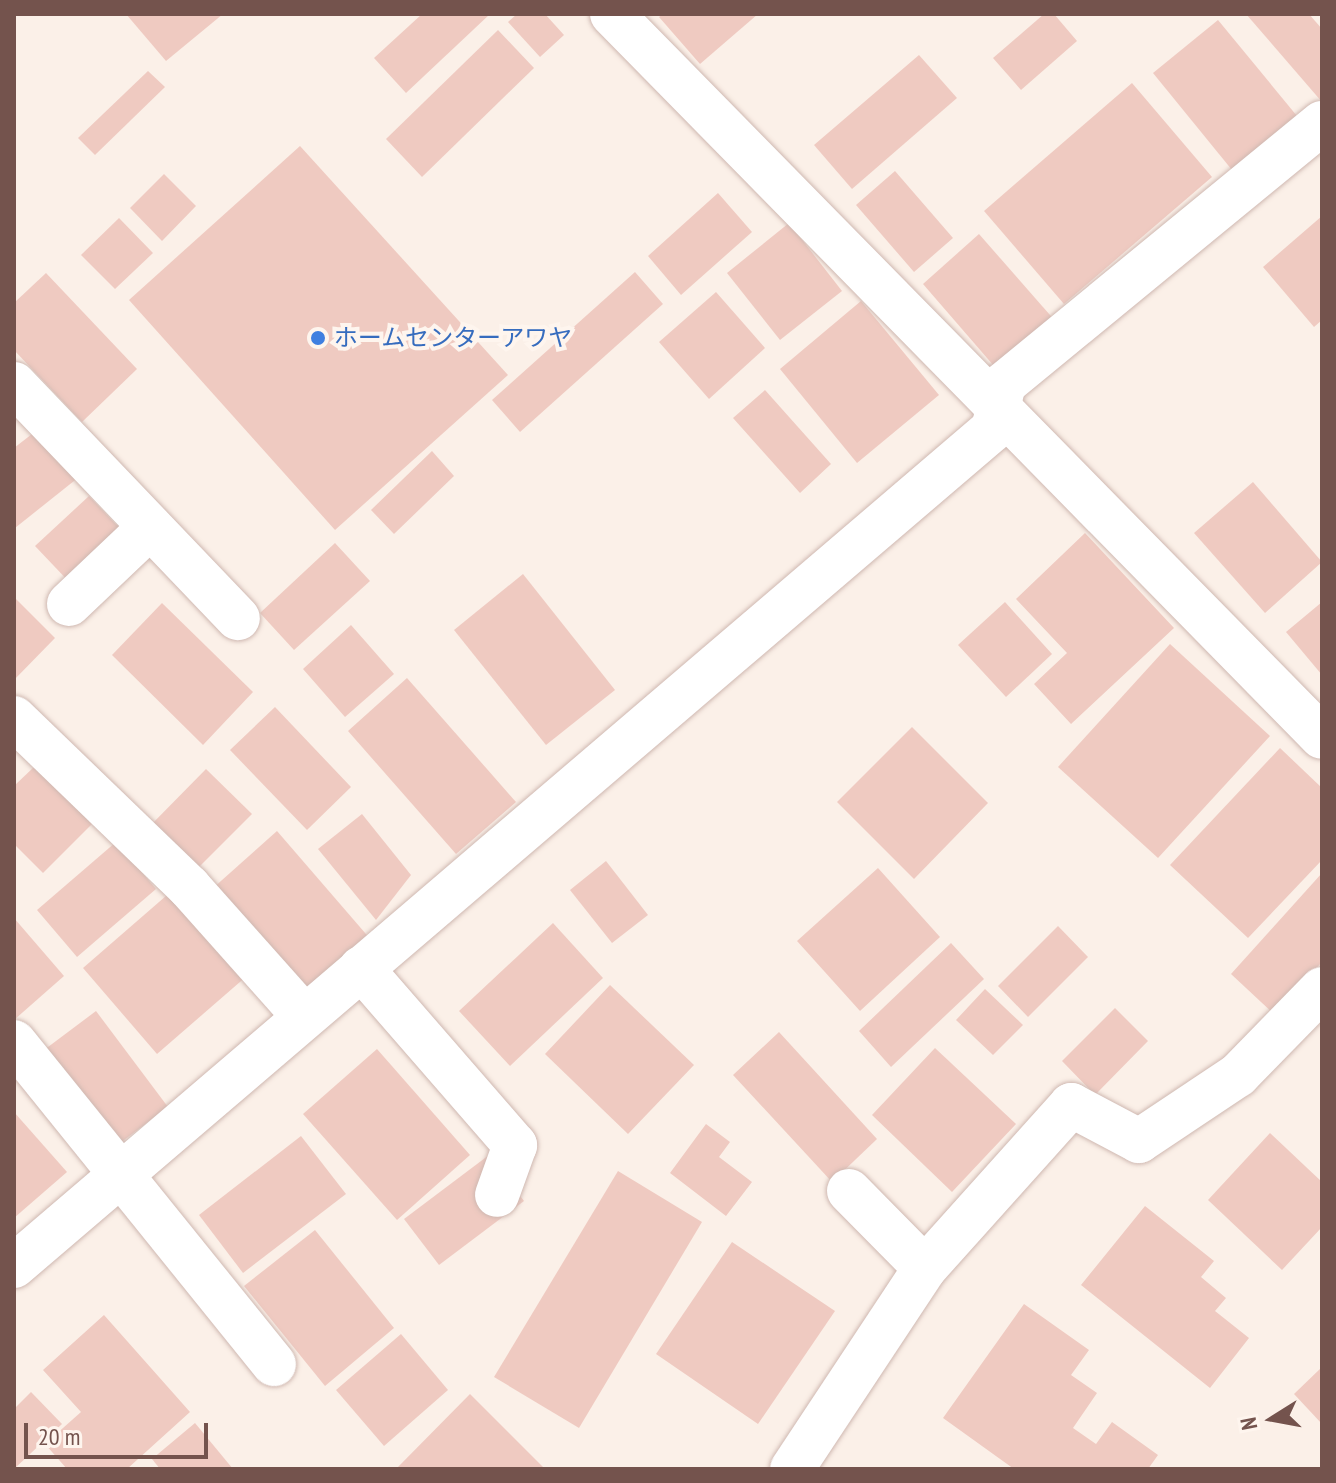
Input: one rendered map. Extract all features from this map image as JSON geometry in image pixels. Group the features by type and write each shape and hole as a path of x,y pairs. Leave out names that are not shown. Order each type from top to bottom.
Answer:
{"street":[{"path":"612,14 999,408 1316,719"},
{"path":"14,1266 993,429 1004,384 1322,123"},
{"path":"14,384 238,618"},
{"path":"69,604 150,527"},
{"path":"14,718 189,887 304,1016"},
{"path":"361,968 515,1145 497,1195"},
{"path":"792,1469 925,1268 1071,1105 1139,1141 1238,1075 1322,989"},
{"path":"14,1042 123,1172 274,1364"},
{"path":"849,1191 925,1268"}],"building":[{"path":"126,14 223,14 166,61"},
{"path":"422,14 490,14 406,93 374,58"},
{"path":"517,14 545,14 564,35 540,57 508,22"},
{"path":"663,14 758,14 700,64 659,17"},
{"path":"1044,14 1054,14 1077,41 1021,90 993,58"},
{"path":"1246,14 1309,14 1322,29 1322,102"},
{"path":"1218,20 1297,116 1232,170 1153,73"},
{"path":"498,30 534,68 422,177 386,139"},
{"path":"919,55 957,98 852,189 814,145"},
{"path":"148,71 165,87 95,155 78,138"},
{"path":"1132,83 1212,177 1064,304 984,211"},
{"name":"ホームセンターアワヤ","path":"300,146 508,375 335,530 129,300"},
{"path":"895,171 953,238 914,272 856,205"},
{"path":"164,174 196,206 162,241 130,208"},
{"path":"718,193 752,232 681,295 648,256"},
{"path":"1322,216 1322,320 1314,327 1263,267"},
{"path":"119,218 153,253 115,289 81,255"},
{"path":"789,223 842,291 780,340 727,273"},
{"path":"979,234 1057,323 1000,373 923,284"},
{"path":"635,272 663,304 520,432 492,400"},
{"path":"46,273 137,369 82,422 14,350 14,303"},
{"path":"716,292 765,348 709,399 659,342"},
{"path":"861,301 939,395 857,463 780,369"},
{"path":"765,390 831,464 800,493 733,418"},
{"path":"41,427 79,477 15,528 14,448"},
{"path":"432,451 454,476 394,534 371,510"},
{"path":"1253,482 1322,562 1265,613 1194,533"},
{"path":"89,496 145,555 92,606 35,546"},
{"path":"1085,533 1174,628 1071,724 1034,684 1067,653 1016,599"},
{"path":"335,543 370,581 294,650 260,613"},
{"path":"523,574 615,690 546,745 454,630"},
{"path":"14,597 55,638 14,680"},
{"path":"1005,602 1052,654 1006,697 958,645"},
{"path":"1322,602 1322,675 1286,632"},
{"path":"162,603 253,692 203,745 112,655"},
{"path":"351,625 394,674 345,717 303,669"},
{"path":"1170,644 1270,736 1158,858 1058,767"},
{"path":"407,678 516,802 456,854 348,731"},
{"path":"275,707 351,787 307,830 230,750"},
{"path":"912,727 988,803 914,879 837,802"},
{"path":"1280,748 1322,788 1322,860 1248,938 1170,865"},
{"path":"35,766 92,824 43,873 14,844 14,786"},
{"path":"206,769 252,814 191,875 146,830"},
{"path":"362,814 411,875 376,920 318,849"},
{"path":"277,831 372,941 307,998 212,889"},
{"path":"116,842 156,889 77,957 37,910"},
{"path":"606,861 648,915 612,943 570,890"},
{"path":"878,868 940,937 860,1011 797,941"},
{"path":"1322,873 1322,962 1274,1014 1231,974"},
{"path":"174,889 248,975 157,1054 83,968"},
{"path":"14,918 64,976 14,1020"},
{"path":"553,923 603,978 510,1066 459,1011"},
{"path":"1058,926 1088,957 1028,1017 998,986"},
{"path":"951,943 984,979 891,1067 859,1031"},
{"path":"610,985 694,1065 628,1134 545,1054"},
{"path":"985,989 1023,1025 993,1055 956,1020"},
{"path":"1115,1008 1148,1041 1095,1095 1062,1061"},
{"path":"96,1011 168,1107 116,1146 44,1050"},
{"path":"779,1032 877,1139 832,1182 733,1075"},
{"path":"935,1048 1016,1124 952,1192 872,1115"},
{"path":"377,1049 470,1155 397,1220 303,1114"},
{"path":"14,1112 67,1172 14,1218"},
{"path":"706,1124 730,1142 719,1157 752,1182 726,1216 670,1173"},
{"path":"1270,1133 1322,1182 1322,1227 1282,1270 1208,1200"},
{"path":"301,1136 346,1194 243,1273 199,1215"},
{"path":"489,1155 524,1201 439,1265 404,1219"},
{"path":"618,1171 702,1222 579,1428 494,1377"},
{"path":"1145,1206 1214,1261 1201,1277 1226,1298 1215,1311 1249,1338 1210,1388 1081,1285"},
{"path":"315,1230 394,1328 325,1386 244,1286"},
{"path":"732,1242 835,1311 758,1424 656,1354"},
{"path":"1024,1304 1089,1350 1071,1375 1097,1393 1073,1428 1096,1444 1112,1422 1158,1455 1148,1469 1014,1469 943,1418"},
{"path":"104,1315 190,1412 127,1469 67,1469 45,1444 81,1412 43,1370"},
{"path":"401,1334 448,1390 384,1446 336,1390"},
{"path":"1322,1367 1322,1424 1294,1394"},
{"path":"31,1392 62,1424 14,1469 14,1409"},
{"path":"470,1394 545,1469 396,1469"},
{"path":"195,1423 233,1469 160,1469 152,1459"}],"place":[{"name":"ホームセンターアワヤ","path":"318,338"}]}
